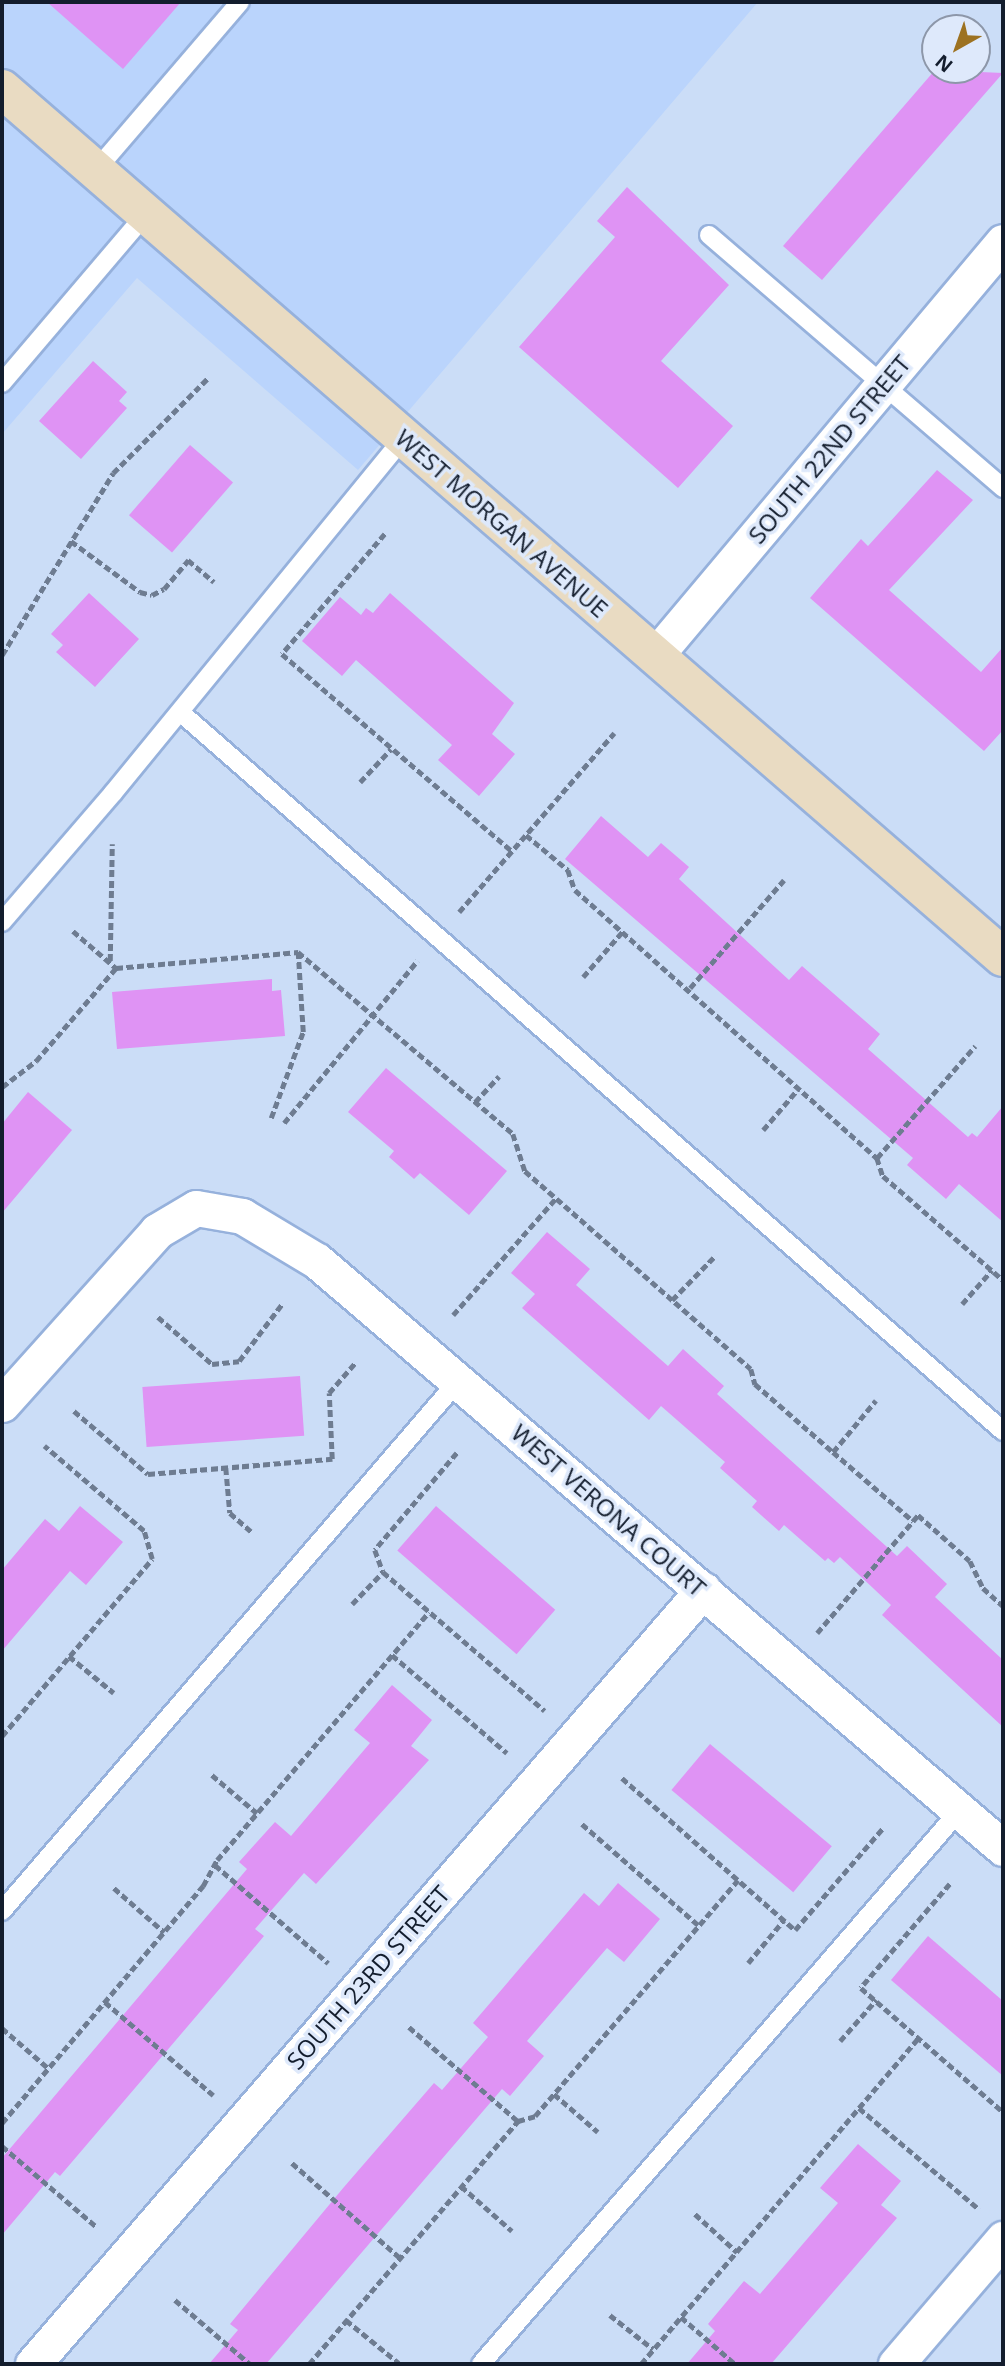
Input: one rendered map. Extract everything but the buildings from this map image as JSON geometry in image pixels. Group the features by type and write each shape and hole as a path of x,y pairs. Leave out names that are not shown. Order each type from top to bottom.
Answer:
{"street":[{"name":"WEST MORGAN AVENUE","path":"2,90 1003,957"},
{"name":"SOUTH 22ND STREET","path":"655,656 1003,242"},
{"name":"WEST VERONA COURT","path":"2,1404 157,1231 196,1208 242,1216 317,1261 1003,1848"},
{"name":"SOUTH 23RD STREET","path":"33,2364 703,1590"},
{"path":"896,2364 1003,2239"}],"lane":[{"path":"96,170 240,2"},
{"path":"2,383 146,214"},
{"path":"709,235 1003,488"},
{"path":"2,922 113,793 404,438"},
{"path":"180,712 1003,1431"},
{"path":"2,1911 458,1381"},
{"path":"481,2364 960,1810"}],"path":[{"path":"2,656 113,473 207,379"},
{"path":"385,534 282,654 391,749 425,773 512,850"},
{"path":"71,541 140,592 152,596 163,589 188,560 214,582"},
{"path":"359,782 391,749"},
{"path":"110,962 113,793"},
{"path":"526,835 568,870 575,890 690,988 708,1010 877,1158 883,1176 1003,1280"},
{"path":"690,988 783,880"},
{"path":"73,931 116,968"},
{"path":"583,977 623,931"},
{"path":"271,1118 303,1032 298,952"},
{"path":"2,1087 36,1061 116,968 298,952 513,1134 524,1171 751,1369 755,1384 913,1521"},
{"path":"877,1158 975,1046"},
{"path":"475,1102 499,1076"},
{"path":"763,1130 798,1088"},
{"path":"453,1315 556,1198"},
{"path":"672,1300 714,1257"},
{"path":"962,1304 992,1270"},
{"path":"158,1317 212,1364 239,1362 282,1304"},
{"path":"74,1411 148,1474 332,1459 329,1393 355,1363"},
{"path":"833,1452 876,1400"},
{"path":"2,1736 152,1559 144,1531 44,1446"},
{"path":"457,1453 376,1550 383,1572 545,1711"},
{"path":"226,1468 230,1513 251,1531"},
{"path":"817,1633 918,1515 970,1561 983,1588 1003,1606"},
{"path":"352,1604 383,1572"},
{"path":"2,2123 164,1932 257,1813 429,1612"},
{"path":"392,1655 508,1754"},
{"path":"69,1656 114,1693"},
{"path":"212,1775 257,1813"},
{"path":"622,1778 795,1930 884,1827"},
{"path":"582,1824 698,1925"},
{"path":"215,1865 329,1963"},
{"path":"309,2364 518,2120 535,2116 738,1880"},
{"path":"950,1884 861,1988 1003,2112"},
{"path":"114,1888 164,1932"},
{"path":"748,1964 784,1920"},
{"path":"840,2041 876,2000"},
{"path":"105,2003 214,2096"},
{"path":"410,2027 518,2120"},
{"path":"2,2028 48,2068"},
{"path":"641,2364 918,2038"},
{"path":"554,2094 598,2132"},
{"path":"859,2108 979,2209"},
{"path":"2,2146 100,2230"},
{"path":"292,2163 400,2258"},
{"path":"461,2186 512,2231"},
{"path":"695,2214 737,2252"},
{"path":"175,2300 250,2364"},
{"path":"610,2315 653,2349"},
{"path":"681,2317 735,2364"},
{"path":"346,2320 399,2363"}],"shaded area":[{"path":"2,2 758,2 358,470 137,278 2,434"}]}
